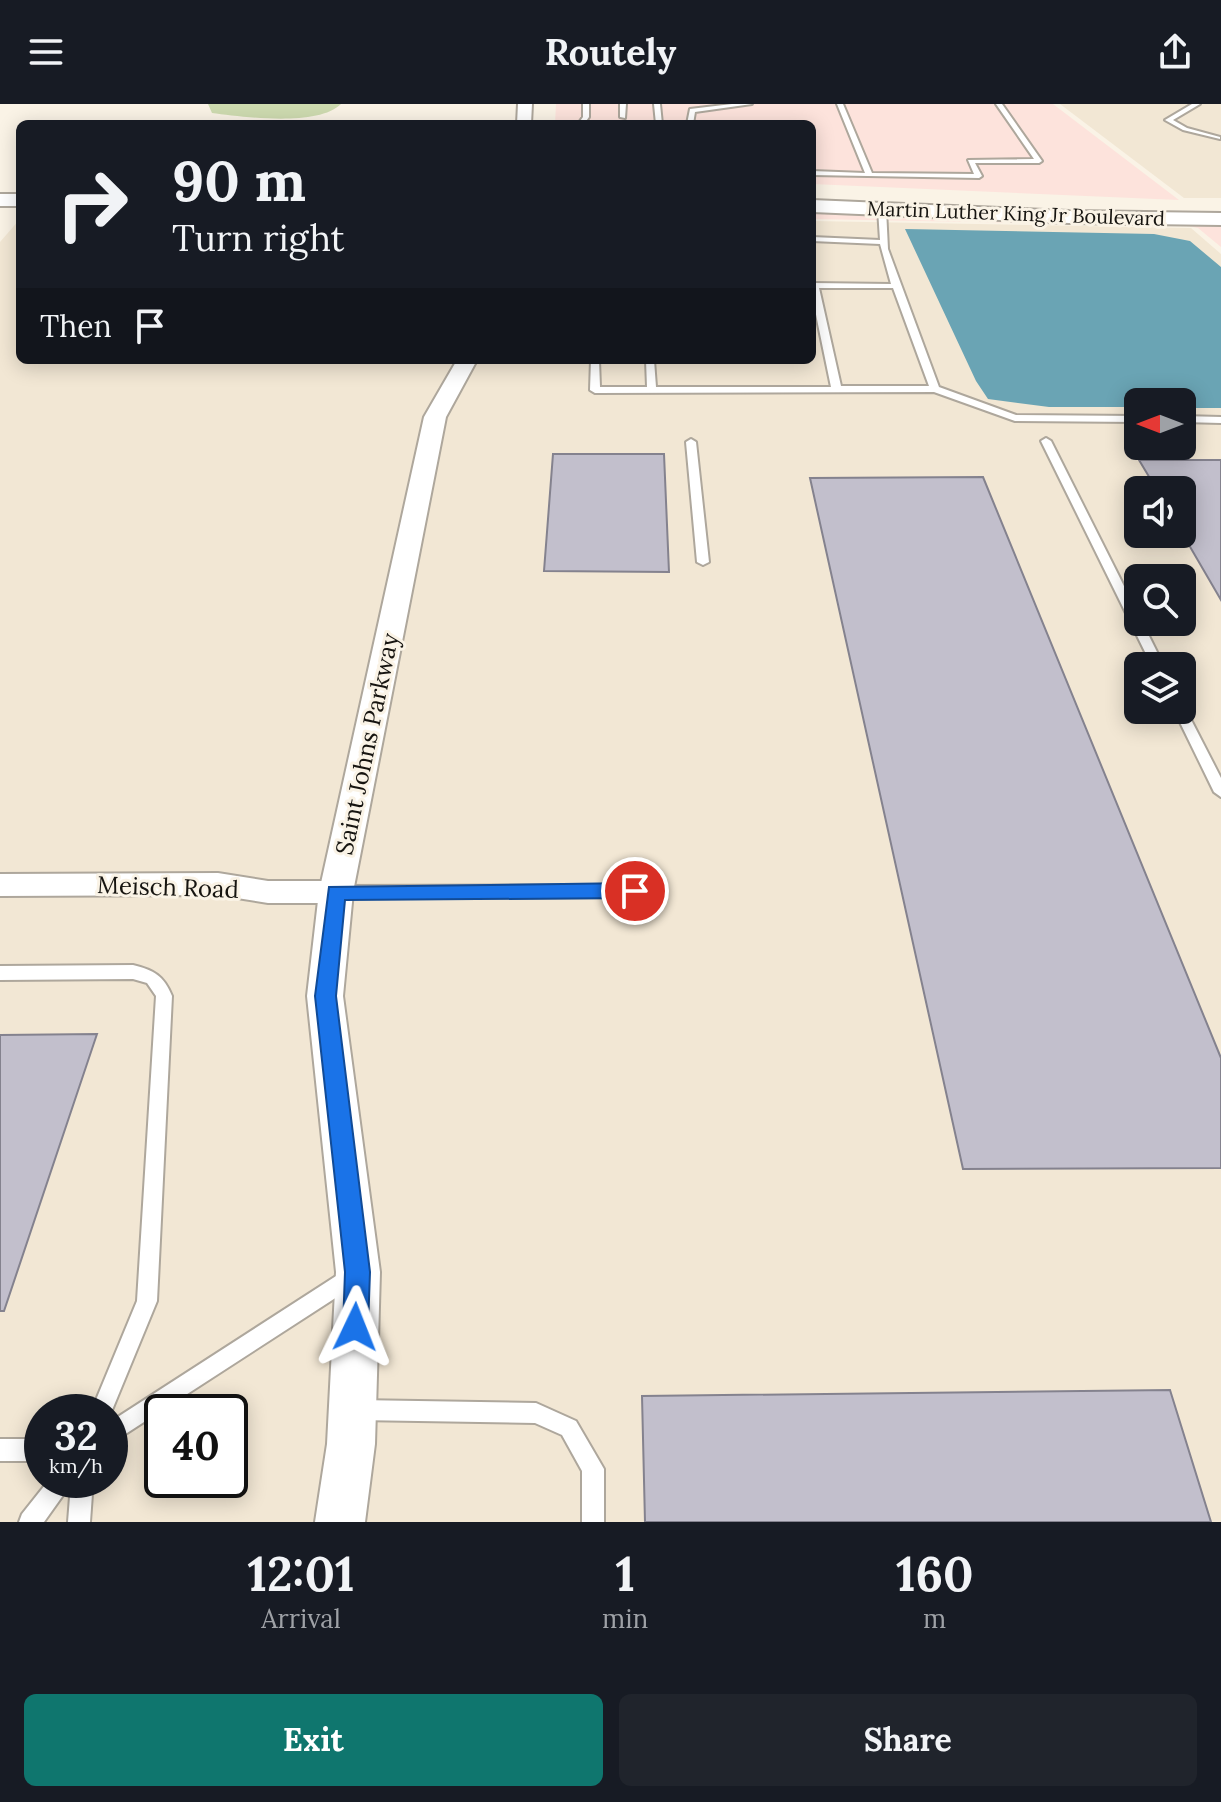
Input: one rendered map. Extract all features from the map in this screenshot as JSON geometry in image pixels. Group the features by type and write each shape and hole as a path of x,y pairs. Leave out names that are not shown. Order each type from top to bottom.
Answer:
{"main road":[{"name":"Martin Luther King Jr Boulevard","path":"816,194 1029,205 1221,207"},
{"path":"844,196 875,209"},
{"name":"Martin Luther King Jr Boulevard","path":"816,206 1221,219"}],"street":[{"name":"Saint Johns Parkway","path":"340,1522 352,1410 358,1272 325,996 336,892 435,417 465,364"},
{"name":"Meisch Road","path":"0,885 218,884 268,892 336,892"}],"lane":[{"path":"623,104 623,117"},
{"path":"691,120 692,110 749,104"},
{"path":"840,104 869,175"},
{"path":"816,173 979,176 970,161 1039,161 999,104"},
{"path":"1197,104 1168,120 1185,129 1218,138"},
{"path":"875,209 896,286 935,389"},
{"path":"816,239 884,242"},
{"path":"816,285 896,286"},
{"path":"816,298 837,391"},
{"path":"595,364 595,390 935,389 1015,418 1124,419"},
{"path":"650,364 652,391"},
{"path":"1196,419 1221,420"},
{"path":"1046,441 1151,652"},
{"path":"691,442 703,562"},
{"path":"1187,724 1221,792"},
{"path":"336,892 635,891"},
{"path":"0,973 148,974 159,983 164,996 147,1301 108,1394"},
{"path":"128,1422 358,1272"},
{"path":"352,1410 536,1413 569,1428 593,1469 593,1522"},
{"path":"0,1450 24,1450"},
{"path":"30,1522 48,1498"},
{"path":"79,1522 81,1498"}],"shaded area":[{"path":"556,104 1053,104 1179,200 816,184 816,120 555,120"},
{"path":"1060,104 1221,104 1221,198 1184,198"},
{"path":"816,212 1135,224 1221,223 1221,247 1198,228 816,219"},
{"path":"816,221 1191,228 1221,254 1221,1522 0,1522 0,242 16,224 16,364 816,364"}],"green space":[{"path":"208,104 341,104 316,116 280,119 212,113"}],"water":[{"path":"905,229 1154,234 1190,241 1221,267 1221,408 1196,408 1196,388 1124,388 1124,407 1049,407 988,399 976,381"}],"building":[{"path":"553,454 664,454 669,572 544,571"},
{"path":"1139,460 1221,460 1221,600 1191,548 1196,548 1196,476 1149,476"},
{"path":"983,477 1221,1058 1221,1168 963,1169 810,478"},
{"path":"97,1034 4,1311 0,1311 0,1035"},
{"path":"1170,1390 1211,1522 645,1522 642,1396"}],"route":[{"path":"355,1327 358,1272 325,996 336,892 635,891"}]}
